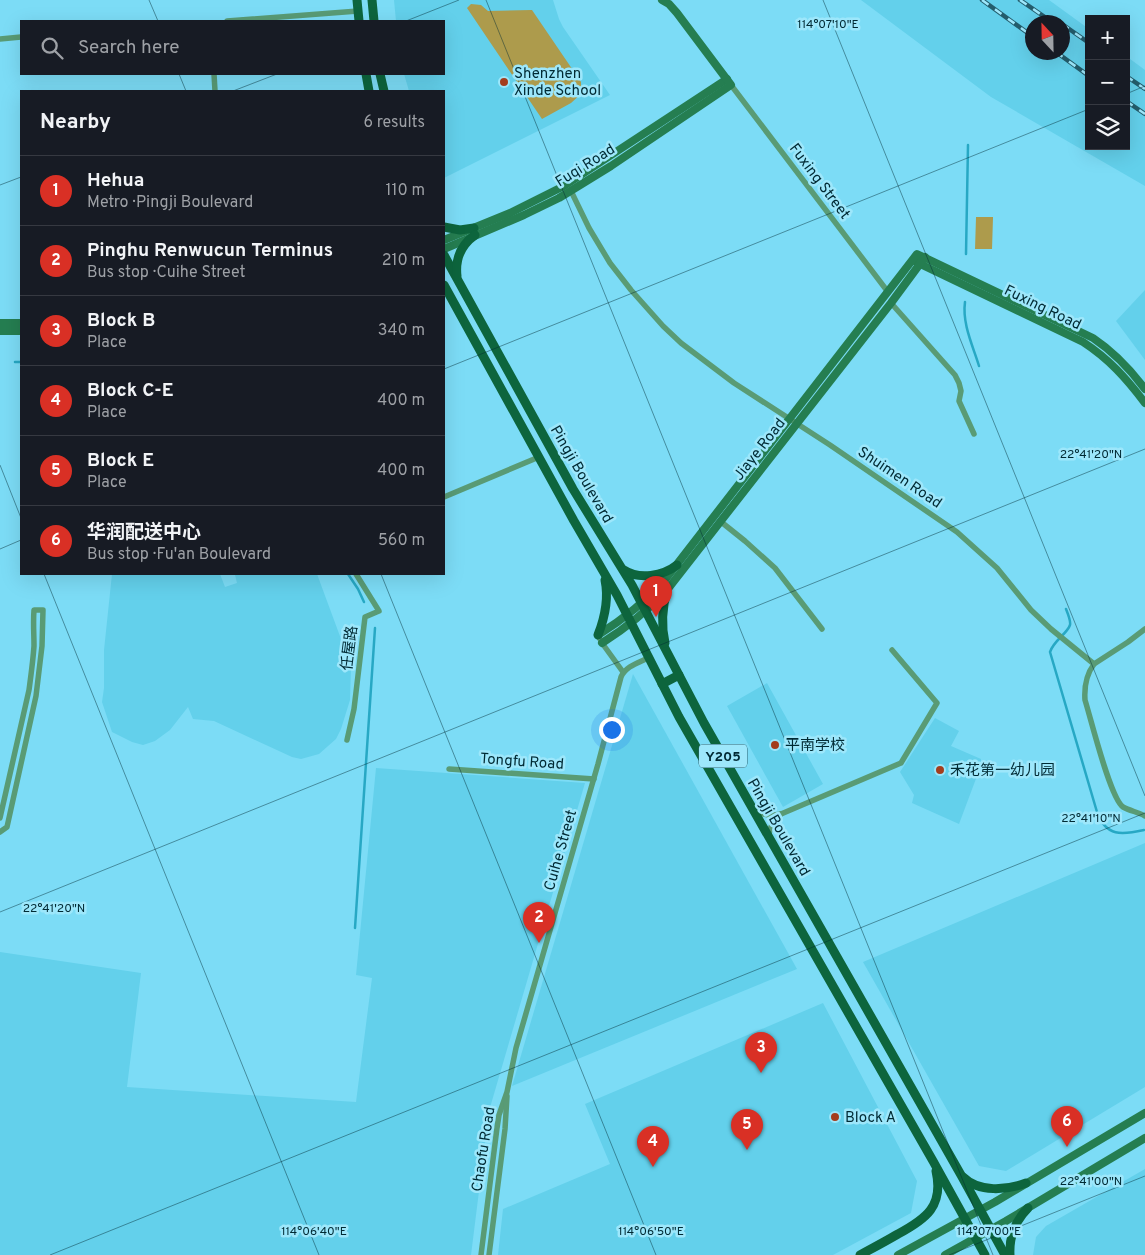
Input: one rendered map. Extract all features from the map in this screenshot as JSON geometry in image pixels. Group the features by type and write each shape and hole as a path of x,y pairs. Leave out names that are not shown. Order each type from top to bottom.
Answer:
{"main road":[{"path":"357,0 359,20"},
{"path":"372,0 374,20"},
{"path":"366,75 369,90"},
{"path":"380,75 384,90"},
{"path":"445,227 475,232"},
{"path":"459,284 456,270 458,257 464,245 475,232"},
{"name":"Pingji Boulevard","path":"445,257 573,489 622,568 704,723 1005,1255"},
{"name":"Pingji Boulevard","path":"445,289 629,618 679,717 985,1255"},
{"path":"590,548 604,540"},
{"path":"622,568 632,574 650,576 669,571 677,565"},
{"path":"600,640 607,598 606,580 602,570"},
{"path":"667,590 663,605 662,624 668,655"},
{"path":"662,684 679,675"},
{"path":"860,1255 916,1225 925,1218 936,1200 938,1189 938,1179 933,1161"},
{"path":"961,1175 971,1183 994,1189 1010,1188 1026,1183"},
{"path":"1010,1255 1013,1230 1020,1216 1028,1208"}],"street":[{"path":"662,0 669,4 677,13 729,82"},
{"path":"240,20 358,11"},
{"path":"0,39 20,37"},
{"path":"214,75 215,90"},
{"name":"Fuqi Road","path":"445,240 475,232 532,211 571,191 605,170 729,82"},
{"name":"Fuqi Road","path":"445,248 564,186 729,82"},
{"name":"Fuxing Street","path":"729,82 888,292"},
{"name":"Shuimen Road","path":"571,191 589,228 610,263 631,290 681,343 734,383 932,514 969,542 997,568 1031,610 1051,630 1094,664"},
{"name":"Jiaye Road","path":"600,640 612,627 629,618 667,590 888,292 918,259"},
{"name":"Jiaye Road","path":"643,607 891,303 918,259"},
{"name":"Fuxing Road","path":"918,259 1092,338 1113,352 1145,389"},
{"name":"Fuxing Road","path":"918,259 1083,342 1114,365 1145,403"},
{"path":"891,303 955,375 961,391 959,401 974,434"},
{"path":"0,323 20,323"},
{"path":"0,331 20,331"},
{"path":"445,497 539,457"},
{"path":"720,521 775,568 822,628"},
{"name":"任屋路","path":"347,740 354,709 365,617 379,611 357,575"},
{"path":"0,818 29,690 34,646 34,610 43,610 42,646 36,696 7,827 0,832"},
{"path":"1145,628 1128,642 1094,664 1085,681 1085,700 1111,786 1118,802 1123,807 1145,816"},
{"path":"600,640 624,672 630,666 648,658"},
{"path":"754,810 763,814 781,814 901,763 937,703 892,650"},
{"name":"Cuihe Street","path":"507,1092 516,1048 594,779 621,677 624,672"},
{"name":"Tongfu Road","path":"449,769 594,779"},
{"path":"769,837 770,826 781,814"},
{"name":"Chaofu Road","path":"481,1255 497,1128 507,1092"},
{"name":"Chaofu Road","path":"489,1255 506,1117 507,1092"},
{"path":"898,1255 980,1210 1145,1113"},
{"path":"945,1255 991,1230 1145,1138"}],"shaded area":[{"name":"Shenzhen Xinde School","path":"394,0 553,0 563,27 610,95 445,178 445,90 409,90 404,75 445,75 445,20 396,20"},
{"path":"861,0 1049,0 1070,15 1025,15 1025,60 1070,60 1070,15 1085,26 1085,150 1130,150 1130,59 1145,70 1145,186 991,97"},
{"path":"471,4 481,5 488,11 532,10 581,82 581,94 571,103 542,119 467,8"},
{"path":"976,217 993,217 992,249 975,249"},
{"path":"1145,290 1145,360 1116,321"},
{"path":"112,575 220,575 225,587 237,583 235,575 317,575 351,666 350,700 336,739 319,754 301,759 292,757 214,721 193,719 188,707 170,730 155,741 143,745 112,732 102,702 104,650"},
{"path":"633,674 797,969 512,1086"},
{"name":"平南学校","path":"767,683 823,784 783,807 727,706"},
{"name":"禾花第一幼儿园","path":"935,718 959,731 951,746 981,759 980,768 959,824 912,803 914,795 900,772"},
{"path":"376,768 585,783 489,1111 471,1255 0,1255 0,952 141,973 127,1087 356,1102 372,978 356,975"},
{"path":"1145,843 1145,1087 1006,1171 979,1166 863,962"},
{"path":"823,1003 917,1181 911,1213 833,1255 498,1255 503,1209 610,1164 585,1104"},
{"path":"1145,1169 1145,1255 1033,1255 1036,1237 1046,1226"}],"waterway":[{"path":"966,254 968,145"},
{"path":"965,302 965,318 979,366"},
{"path":"15,362 20,362"},
{"path":"349,575 364,602"},
{"path":"1066,609 1070,625 1054,644 1050,652 1097,812 1105,826 1110,830 1122,833 1144,830"},
{"path":"355,928 375,628"}],"railway":[{"path":"982,0 1025,31"},
{"path":"1020,0 1042,15"},
{"path":"1070,30 1085,40"},
{"path":"1067,60 1085,73"},
{"path":"1130,79 1145,89"},
{"path":"1130,104 1145,114"}],"place":[{"name":"Shenzhen Xinde School","path":"504,82"},
{"name":"Hehua","path":"656,617"},
{"name":"平南学校","path":"775,745"},
{"name":"禾花第一幼儿园","path":"940,770"},
{"name":"Pinghu Renwucun Terminus","path":"539,943"},
{"name":"Block B","path":"761,1073"},
{"name":"Block A","path":"835,1117"},
{"name":"华润配送中心","path":"1067,1147"},
{"name":"Block E","path":"747,1150"},
{"name":"Block C-E","path":"653,1167"}]}
